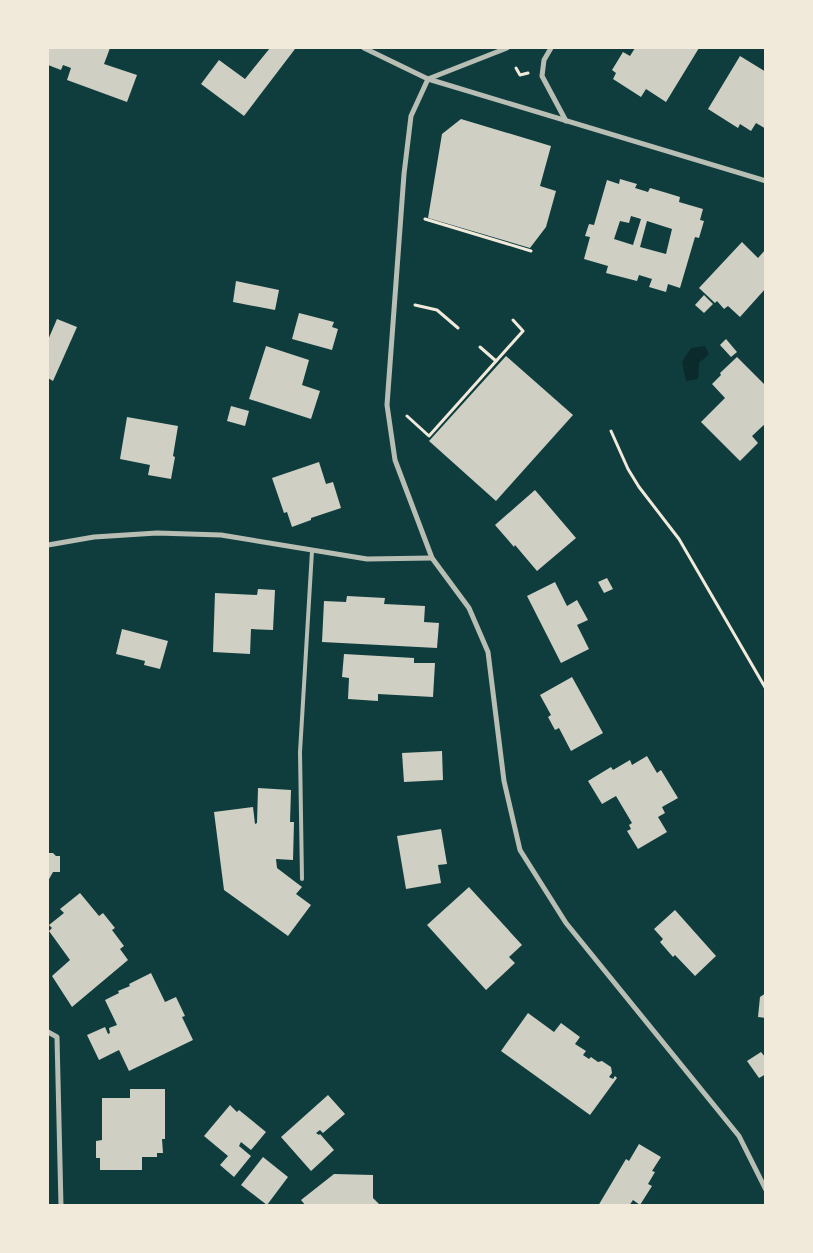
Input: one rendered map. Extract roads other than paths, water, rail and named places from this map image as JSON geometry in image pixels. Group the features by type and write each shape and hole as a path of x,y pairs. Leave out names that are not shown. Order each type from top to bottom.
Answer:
{"street":[{"path":"364,48 428,79 766,181"},
{"path":"507,48 428,79 411,116 403,183 387,405 396,460 432,558 469,608 488,652 504,781 520,850 566,923 739,1136 766,1190"},
{"path":"551,48 544,60 542,76 566,120"},
{"path":"48,545 94,537 157,533 221,535 367,560 432,558"},
{"path":"48,1032 58,1037 61,1206"}],"lane":[{"path":"302,879 300,752 312,550"}],"water":[{"path":"705,346 709,354 699,363 698,379 686,381 682,362 691,348"}]}
